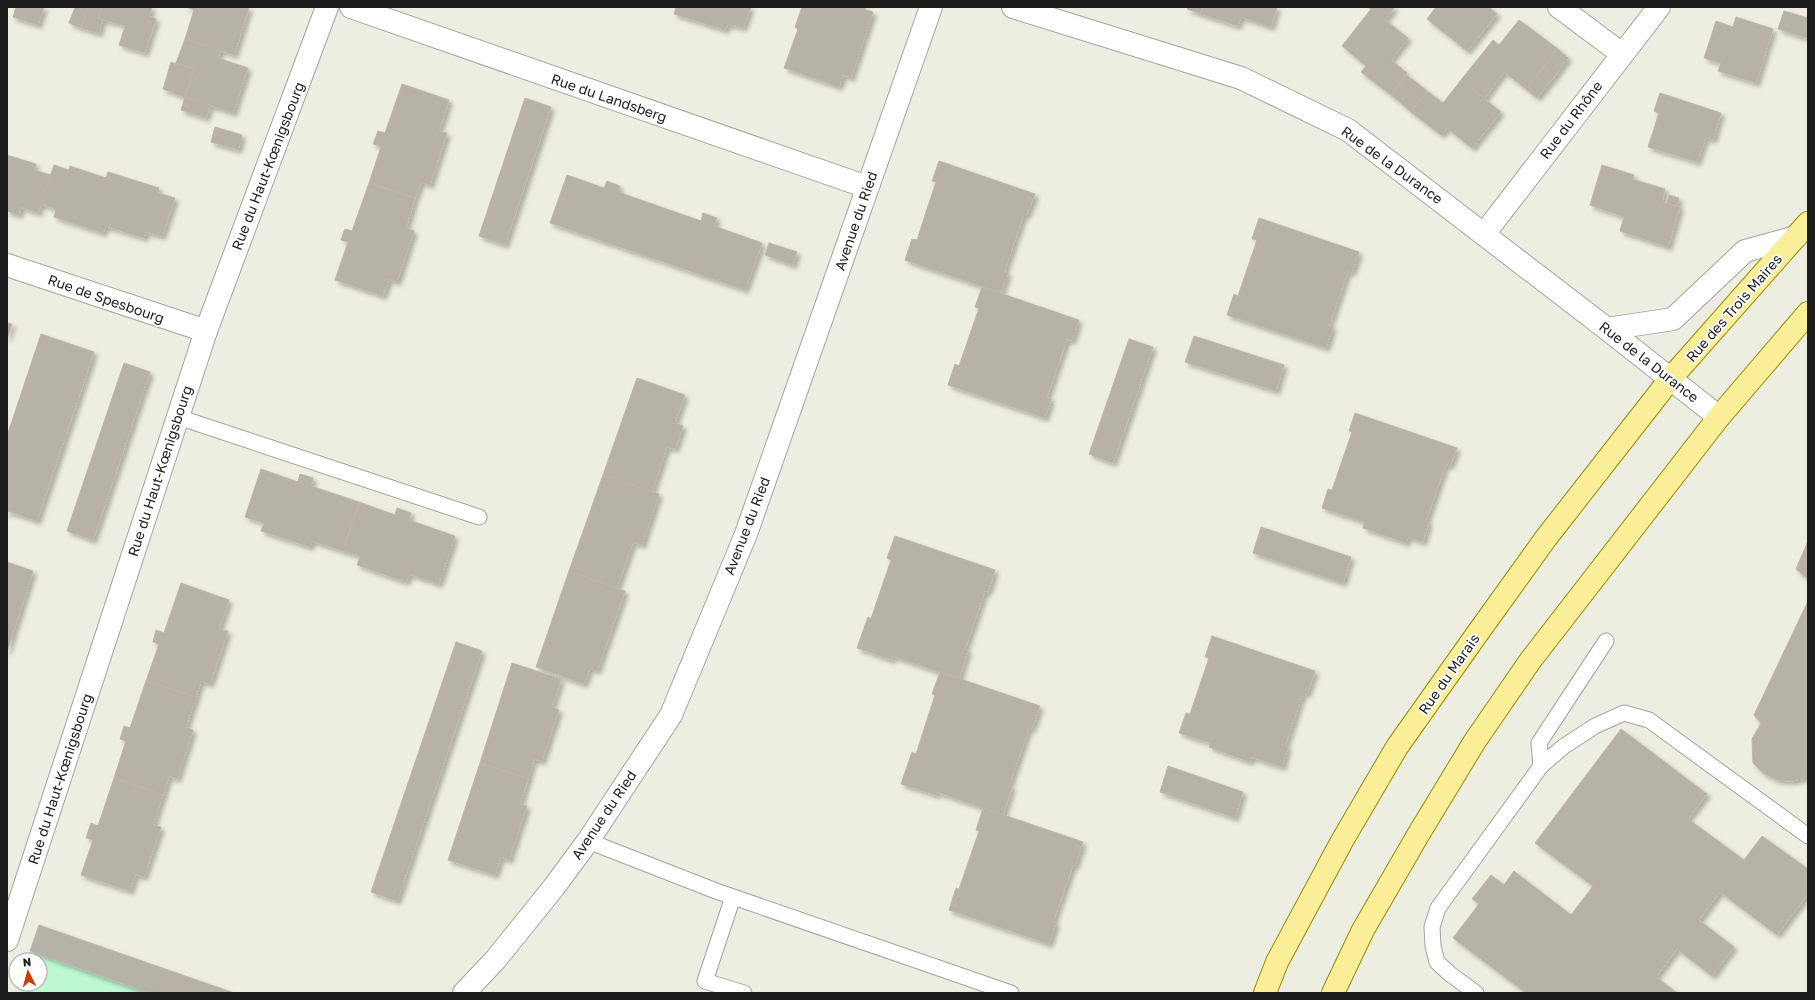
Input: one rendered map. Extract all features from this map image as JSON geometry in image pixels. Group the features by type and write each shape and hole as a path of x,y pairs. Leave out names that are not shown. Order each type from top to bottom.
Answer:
{"main road":[{"name":"Rue des Trois Maires","path":"1671,378 1802,230"},
{"path":"1333,993 1364,930 1418,835 1475,741 1530,661 1719,417 1808,313"},
{"name":"Rue du Marais","path":"1265,993 1277,962 1342,842 1397,747 1546,538 1671,378"}],"street":[{"name":"Rue du Haut-Kœnigsbourg","path":"7,940 206,331 327,7"},
{"name":"Rue du Landsberg","path":"351,7 867,187"},
{"name":"Avenue du Ried","path":"464,993 496,959 554,887 588,841 671,716 746,534 931,7"},
{"name":"Rue de la Durance","path":"1012,7 1241,78 1348,130 1671,378 1719,417"},
{"path":"1559,7 1622,54"},
{"name":"Rue du Rhône","path":"1484,234 1659,7"},
{"name":"Rue des Trois Maires","path":"1607,329 1673,319 1745,251 1802,230"},
{"name":"Rue de Spesbourg","path":"7,265 206,331"}],"lane":[{"path":"178,417 479,517"},
{"path":"1541,766 1539,743 1606,641"},
{"path":"1476,993 1450,974 1437,962 1432,946 1432,927 1438,908 1541,766 1562,747 1595,726 1624,713 1649,720 1808,836"},
{"path":"588,841 732,897 1011,993"},
{"path":"732,897 706,980 744,993"}],"green space":[{"path":"48,957 147,992 147,993 18,993 48,992"}],"building":[{"path":"16,7 44,7 38,25 13,17"},
{"path":"75,7 88,7 81,28 69,23"},
{"path":"88,7 102,7 98,18 103,19 99,33 81,28"},
{"path":"102,7 152,7 149,16 156,19 145,53 119,45 125,26 98,18"},
{"path":"186,7 249,8 234,55 185,39 194,10"},
{"path":"676,7 751,7 743,28 728,24 725,30 674,14"},
{"path":"802,7 866,7 865,10 873,12 851,78 843,75 839,87 784,68 798,29 795,27"},
{"path":"1188,7 1203,7 1201,14 1187,9"},
{"path":"1203,7 1277,7 1271,27 1241,17 1238,26 1201,14"},
{"path":"1368,7 1395,7 1385,20"},
{"path":"1436,7 1489,7 1497,14 1467,51 1427,19"},
{"path":"1371,9 1408,38 1391,60 1407,73 1391,95 1361,72 1366,66 1342,46"},
{"path":"1784,11 1808,18 1807,38 1778,29"},
{"path":"1736,17 1773,29 1756,83 1718,71 1721,63 1704,58 1716,21 1733,27"},
{"path":"1519,20 1558,49 1526,89 1504,72 1484,99 1461,80 1493,40 1499,45"},
{"path":"185,39 221,50 218,58 248,68 233,113 185,97 194,69 176,63"},
{"path":"1558,49 1568,58 1554,77 1543,68"},
{"path":"171,62 194,69 185,97 163,89"},
{"path":"1543,68 1554,77 1537,98 1526,89"},
{"path":"1406,75 1416,82 1400,102 1391,95"},
{"path":"1461,80 1501,112 1472,148 1447,128 1441,135 1411,112 1427,91 1443,103"},
{"path":"1416,82 1427,91 1411,112 1400,102"},
{"path":"402,84 449,100 439,131 447,133 430,185 421,182 415,198 369,183 381,147 373,144 378,131 385,133"},
{"path":"1660,93 1721,113 1713,140 1706,137 1697,162 1648,147 1659,113 1654,111"},
{"path":"185,97 210,105 206,118 181,110"},
{"path":"525,98 551,107 505,245 479,236"},
{"path":"215,127 242,135 238,150 211,142"},
{"path":"7,155 36,164 34,170 51,175 38,213 21,207 19,215 7,211"},
{"path":"939,161 1035,194 1027,215 1024,214 1004,272 1008,273 1001,293 905,260 912,239 917,240 936,182 932,181"},
{"path":"54,165 69,170 70,166 106,178 108,172 159,188 158,193 175,198 162,236 146,232 144,238 106,226 103,233 54,217 56,209 41,204"},
{"path":"1602,165 1634,175 1632,179 1665,189 1662,202 1680,207 1668,247 1620,231 1624,217 1590,205"},
{"path":"567,175 604,188 607,181 620,186 618,192 701,221 703,213 717,218 714,226 762,243 745,290 550,223"},
{"path":"369,183 415,198 406,228 414,231 397,282 389,279 383,296 335,280 348,242 341,240 343,234 345,229 352,231"},
{"path":"1669,195 1679,198 1677,206 1667,203"},
{"path":"1259,218 1359,252 1352,273 1348,271 1329,326 1333,327 1326,348 1227,315 1234,294 1238,296 1257,240 1252,239"},
{"path":"769,243 797,252 793,265 765,255"},
{"path":"982,287 1079,320 1072,341 1067,339 1047,397 1051,399 1045,418 948,385 955,364 959,366 979,308 975,307"},
{"path":"7,323 12,324 7,339"},
{"path":"41,334 94,352 37,521 8,511 7,515 7,436"},
{"path":"1194,336 1284,365 1276,391 1185,362"},
{"path":"1129,339 1153,347 1113,463 1089,454"},
{"path":"124,363 150,372 93,540 67,531"},
{"path":"637,378 685,395 675,423 683,426 675,449 667,447 652,492 603,475"},
{"path":"1355,413 1457,448 1450,466 1446,464 1426,521 1429,522 1423,542 1408,537 1406,543 1363,528 1364,522 1322,508 1328,489 1332,490 1352,432 1349,431"},
{"path":"261,469 298,482 300,474 313,478 311,486 359,502 343,551 312,541 310,547 261,531 264,523 245,517"},
{"path":"603,475 659,494 642,545 633,542 617,588 569,571"},
{"path":"359,502 395,515 397,508 411,513 409,520 455,536 439,584 409,574 406,582 357,565 360,556 343,551"},
{"path":"1261,527 1351,557 1343,583 1253,553"},
{"path":"895,536 995,570 988,592 985,591 965,649 968,650 959,679 893,656 892,660 857,648 868,617 871,619 891,560 887,558"},
{"path":"1808,541 1808,579 1796,569"},
{"path":"7,562 33,571 7,652"},
{"path":"569,571 625,591 597,671 590,668 584,684 536,667"},
{"path":"181,583 229,600 219,629 228,631 210,684 201,681 196,697 146,681 159,644 153,642 156,630 164,633"},
{"path":"1808,601 1808,774 1805,778 1792,781 1777,780 1763,773 1753,763 1752,739 1761,723 1754,715"},
{"path":"1212,636 1315,671 1307,694 1303,693 1285,746 1288,747 1282,767 1251,757 1250,762 1209,747 1210,743 1179,733 1186,713 1190,714 1209,658 1205,657"},
{"path":"456,642 482,651 397,901 371,892"},
{"path":"512,663 561,679 552,707 559,710 542,761 534,759 528,779 480,763"},
{"path":"940,672 1040,706 1032,729 1029,728 1009,786 1012,787 1003,815 937,792 936,795 901,784 912,752 916,754 935,695 932,694"},
{"path":"146,681 196,697 186,727 193,730 177,779 169,776 163,795 114,778 126,741 120,739 124,726 130,728"},
{"path":"1621,729 1707,794 1688,819 1744,860 1762,836 1808,869 1808,894 1777,935 1720,892 1699,920 1734,947 1712,976 1677,949 1656,977 1677,993 1526,993 1453,938 1479,904 1472,899 1491,875 1504,885 1514,871 1571,915 1593,886 1535,843"},
{"path":"480,763 528,779 520,804 527,806 509,860 501,857 495,875 448,860"},
{"path":"1168,766 1243,792 1235,818 1160,792"},
{"path":"114,778 163,795 153,825 161,827 144,877 136,874 130,891 81,875 93,840 86,838 91,823 98,826"},
{"path":"983,808 1083,842 1075,866 1073,865 1053,922 1056,923 1049,944 949,910 956,888 959,889 979,831 976,830"},
{"path":"39,925 234,993 147,992 48,957 48,952 30,951"}]}
